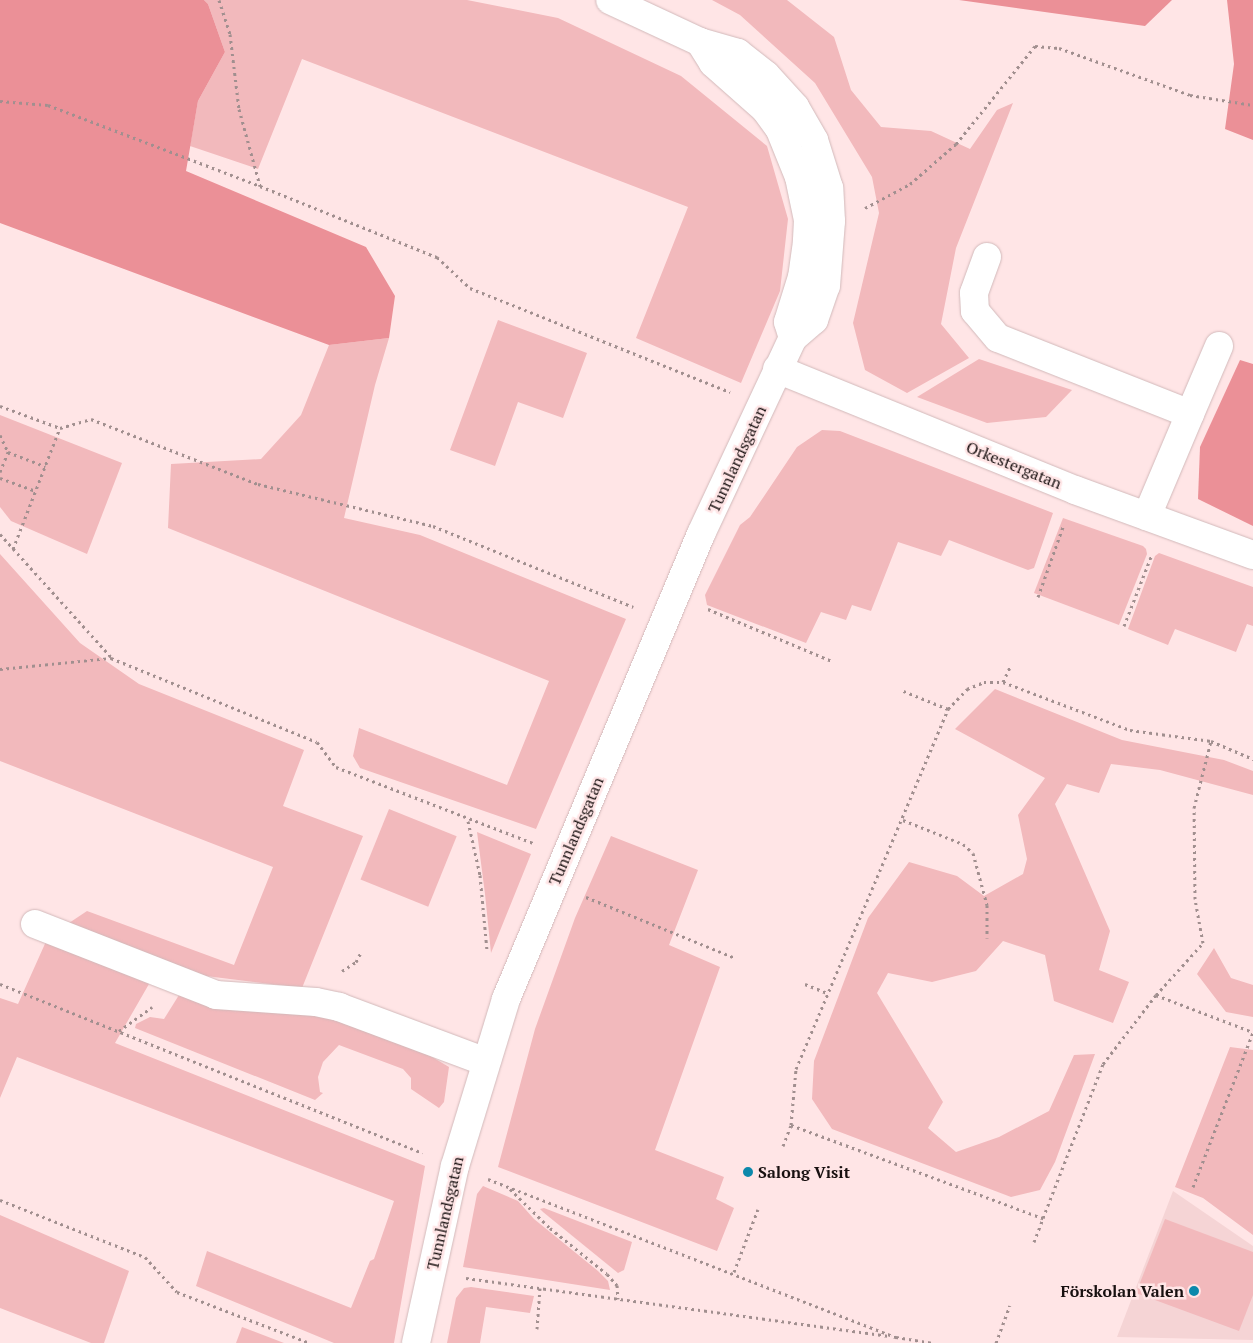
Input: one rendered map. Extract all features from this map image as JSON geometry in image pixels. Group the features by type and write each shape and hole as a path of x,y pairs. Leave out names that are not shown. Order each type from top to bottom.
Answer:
{"street":[{"name":"Tunnlandsgatan","path":"416,1343 455,1166 506,999 701,534 763,405 777,369 793,338 814,320 826,286 832,221 829,188 820,155 795,107 766,75 738,53 700,42 610,0"},
{"path":"700,42 713,63 765,109 780,130 798,177 808,220 808,242 802,277 788,322 793,338"},
{"path":"987,257 974,294 975,311 998,338 1190,414"},
{"path":"1156,519 1190,414 1219,346"},
{"name":"Orkestergatan","path":"777,369 1076,490 1253,555"},
{"path":"35,924 216,995 316,1002 339,1007 486,1062"}],"path":[{"path":"219,0 230,34 239,108 260,186"},
{"path":"832,221 910,184 956,144 1035,46 1059,48 1190,95 1253,105"},
{"path":"0,101 48,105 260,186 436,257 470,288 763,405"},
{"path":"0,406 60,428 91,419 258,484 433,526 832,661"},
{"path":"13,549 60,428"},
{"path":"0,436 8,452 45,466"},
{"path":"0,472 8,452"},
{"path":"0,478 36,491"},
{"path":"1038,597 1076,490"},
{"path":"1124,626 1156,519"},
{"path":"0,534 111,658 316,742 336,767 468,820 566,854"},
{"path":"0,669 111,658"},
{"path":"1004,682 1010,667"},
{"path":"783,1146 791,1125 796,1069 827,993 903,820 948,709 967,689 984,682 1004,682 1130,730 1210,741 1253,759"},
{"path":"901,690 948,709"},
{"path":"1034,1242 1103,1064 1156,995 1203,944 1196,899 1194,808 1210,741"},
{"path":"468,820 480,875 488,959"},
{"path":"903,820 963,844 973,853 987,905 987,938"},
{"path":"554,883 733,957"},
{"path":"0,984 508,1187 734,1272 896,1337"},
{"path":"805,984 827,993"},
{"path":"1156,995 1253,1032 1193,1187"},
{"path":"791,1125 1043,1218"},
{"path":"508,1187 550,1228 606,1274 616,1285 618,1299"},
{"path":"0,1200 145,1257 176,1292 310,1343"},
{"path":"734,1272 758,1209"},
{"path":"431,1274 932,1343"},
{"path":"537,1329 540,1288"},
{"path":"996,1343 1010,1305"}],"shaded area":[{"path":"0,0 204,0 208,4 225,52 198,101 186,171 366,247 395,296 389,338 329,345 0,223"},
{"path":"204,0 467,0 558,18 681,76 767,146 788,219 780,291 741,383 636,338 688,207 302,59 258,169 190,146 198,101 225,52 208,4"},
{"path":"712,0 787,0 834,37 851,90 881,127 931,131 970,149 997,110 1013,103 956,248 941,324 969,358 907,393 865,370 853,323 879,213 872,177 815,83 740,15"},
{"path":"959,0 1172,0 1145,26"},
{"path":"1227,0 1253,0 1253,140 1225,129 1234,64"},
{"path":"498,320 587,353 563,418 518,402 495,466 450,450"},
{"path":"389,338 375,385 344,518 420,535 626,619 536,829 360,768 353,756 359,728 507,785 549,681 168,528 171,464 261,459 301,415 329,345"},
{"path":"979,359 1072,390 1046,417 987,423 917,397"},
{"path":"1240,360 1253,364 1253,526 1198,499 1200,447"},
{"path":"0,415 122,463 87,554 11,521 0,507"},
{"path":"822,430 840,431 1053,513 1034,568 1028,570 949,540 941,556 898,542 871,611 852,605 846,620 821,612 806,643 707,605 705,595 740,525 750,517 797,447"},
{"path":"1063,518 1143,546 1146,549 1147,554 1119,625 1034,593"},
{"path":"1159,553 1253,587 1253,626 1247,624 1236,652 1175,629 1168,645 1128,629 1155,556"},
{"path":"0,554 80,643 139,684 304,750 283,806 363,836 302,988 182,973 149,984 115,1043 425,1166 394,1343 334,1343 196,1286 207,1251 351,1308 370,1261 374,1259 394,1201 17,1057 0,1098 0,998 18,1004 48,937 87,911 234,965 273,867 0,761"},
{"path":"995,689 1122,740 1224,760 1253,771 1253,795 1160,770 1111,764 1099,793 1067,784 1055,804 1110,931 1099,970 1129,982 1113,1023 1054,1001 1045,955 1003,941 976,971 932,982 888,973 877,993 943,1102 928,1128 956,1152 999,1137 1049,1111 1074,1055 1095,1054 1055,1162 1040,1190 1011,1197 832,1129 812,1099 814,1061 868,918 909,862 957,876 984,896 1023,874 1027,859 1018,815 1045,778 955,729"},
{"path":"389,809 457,836 428,907 361,879"},
{"path":"477,832 531,854 491,953 485,894"},
{"path":"611,836 698,870 669,945 720,967 655,1150 724,1177 716,1199 734,1208 717,1251 498,1167 535,1029 575,918"},
{"path":"1214,948 1231,978 1253,985 1253,1017 1226,1012 1197,974"},
{"path":"179,995 314,1011 412,1045 449,1067 444,1102 439,1108 411,1089 411,1078 403,1069 339,1045 323,1062 318,1077 320,1092 323,1093 315,1100 135,1028 136,1024 150,1017 164,1019"},
{"path":"1230,1047 1253,1050 1253,1235 1203,1198 1175,1187"},
{"path":"483,1186 518,1201 534,1219 598,1271 608,1281 610,1290 463,1267 477,1194"},
{"name":"Förskolan Valen","path":"1173,1191 1253,1246 1253,1340 1117,1337"},
{"path":"544,1208 632,1242 624,1270 618,1273 540,1209"},
{"path":"0,1215 129,1271 104,1343 91,1343 0,1308"},
{"name":"Förskolan Valen","path":"1165,1219 1253,1252 1253,1295 1239,1331 1136,1293"},
{"path":"471,1287 534,1296 530,1313 486,1307 480,1343 447,1343 456,1298 464,1288"},
{"path":"242,1327 284,1343 236,1343"}],"place":[{"name":"Salong Visit","path":"748,1172"},
{"name":"Förskolan Valen","path":"1194,1291"}]}
